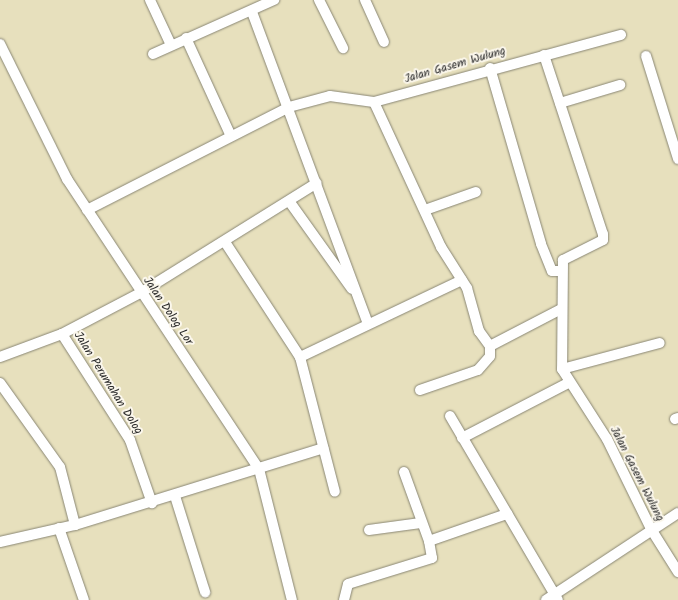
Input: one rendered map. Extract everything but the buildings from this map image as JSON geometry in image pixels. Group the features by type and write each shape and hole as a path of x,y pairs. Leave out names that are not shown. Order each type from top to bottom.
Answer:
{"street":[{"path":"150,0 171,45"},
{"path":"153,54 186,38 252,12 274,0"},
{"path":"319,0 343,48"},
{"path":"365,0 384,42"},
{"path":"252,12 368,322"},
{"name":"Jalan Gasem Wulung","path":"374,102 490,68 621,35"},
{"path":"186,38 230,134"},
{"name":"Jalan Dolog Lor","path":"0,44 87,210 140,293 259,469 292,600"},
{"path":"490,68 540,238 552,271 562,271 566,256 603,240 603,234 544,55"},
{"path":"646,56 678,160"},
{"path":"560,103 620,85"},
{"path":"87,210 230,134 289,107 330,96 374,102 425,210 462,280 479,331 490,346 490,356 478,370 420,390"},
{"path":"0,357 62,334 140,293 225,242 317,183"},
{"path":"425,210 476,192"},
{"path":"289,200 358,297"},
{"path":"225,242 300,357 335,492"},
{"name":"Jalan Gasem Wulung","path":"562,271 562,368 568,383 607,439 651,529 678,572"},
{"path":"300,357 368,322 462,280"},
{"path":"490,346 561,309"},
{"name":"Jalan Perumahan Dolog","path":"62,334 130,440 152,503"},
{"path":"562,368 660,343"},
{"path":"0,383 60,467 75,525"},
{"path":"462,438 568,383"},
{"path":"450,416 557,598"},
{"path":"0,542 75,525 152,503 323,448"},
{"path":"344,600 348,584 432,558 404,472"},
{"path":"175,496 206,592"},
{"path":"546,600 557,598 651,529 678,513"},
{"path":"428,541 507,514"},
{"path":"369,530 421,523"},
{"path":"59,528 84,600"}]}
